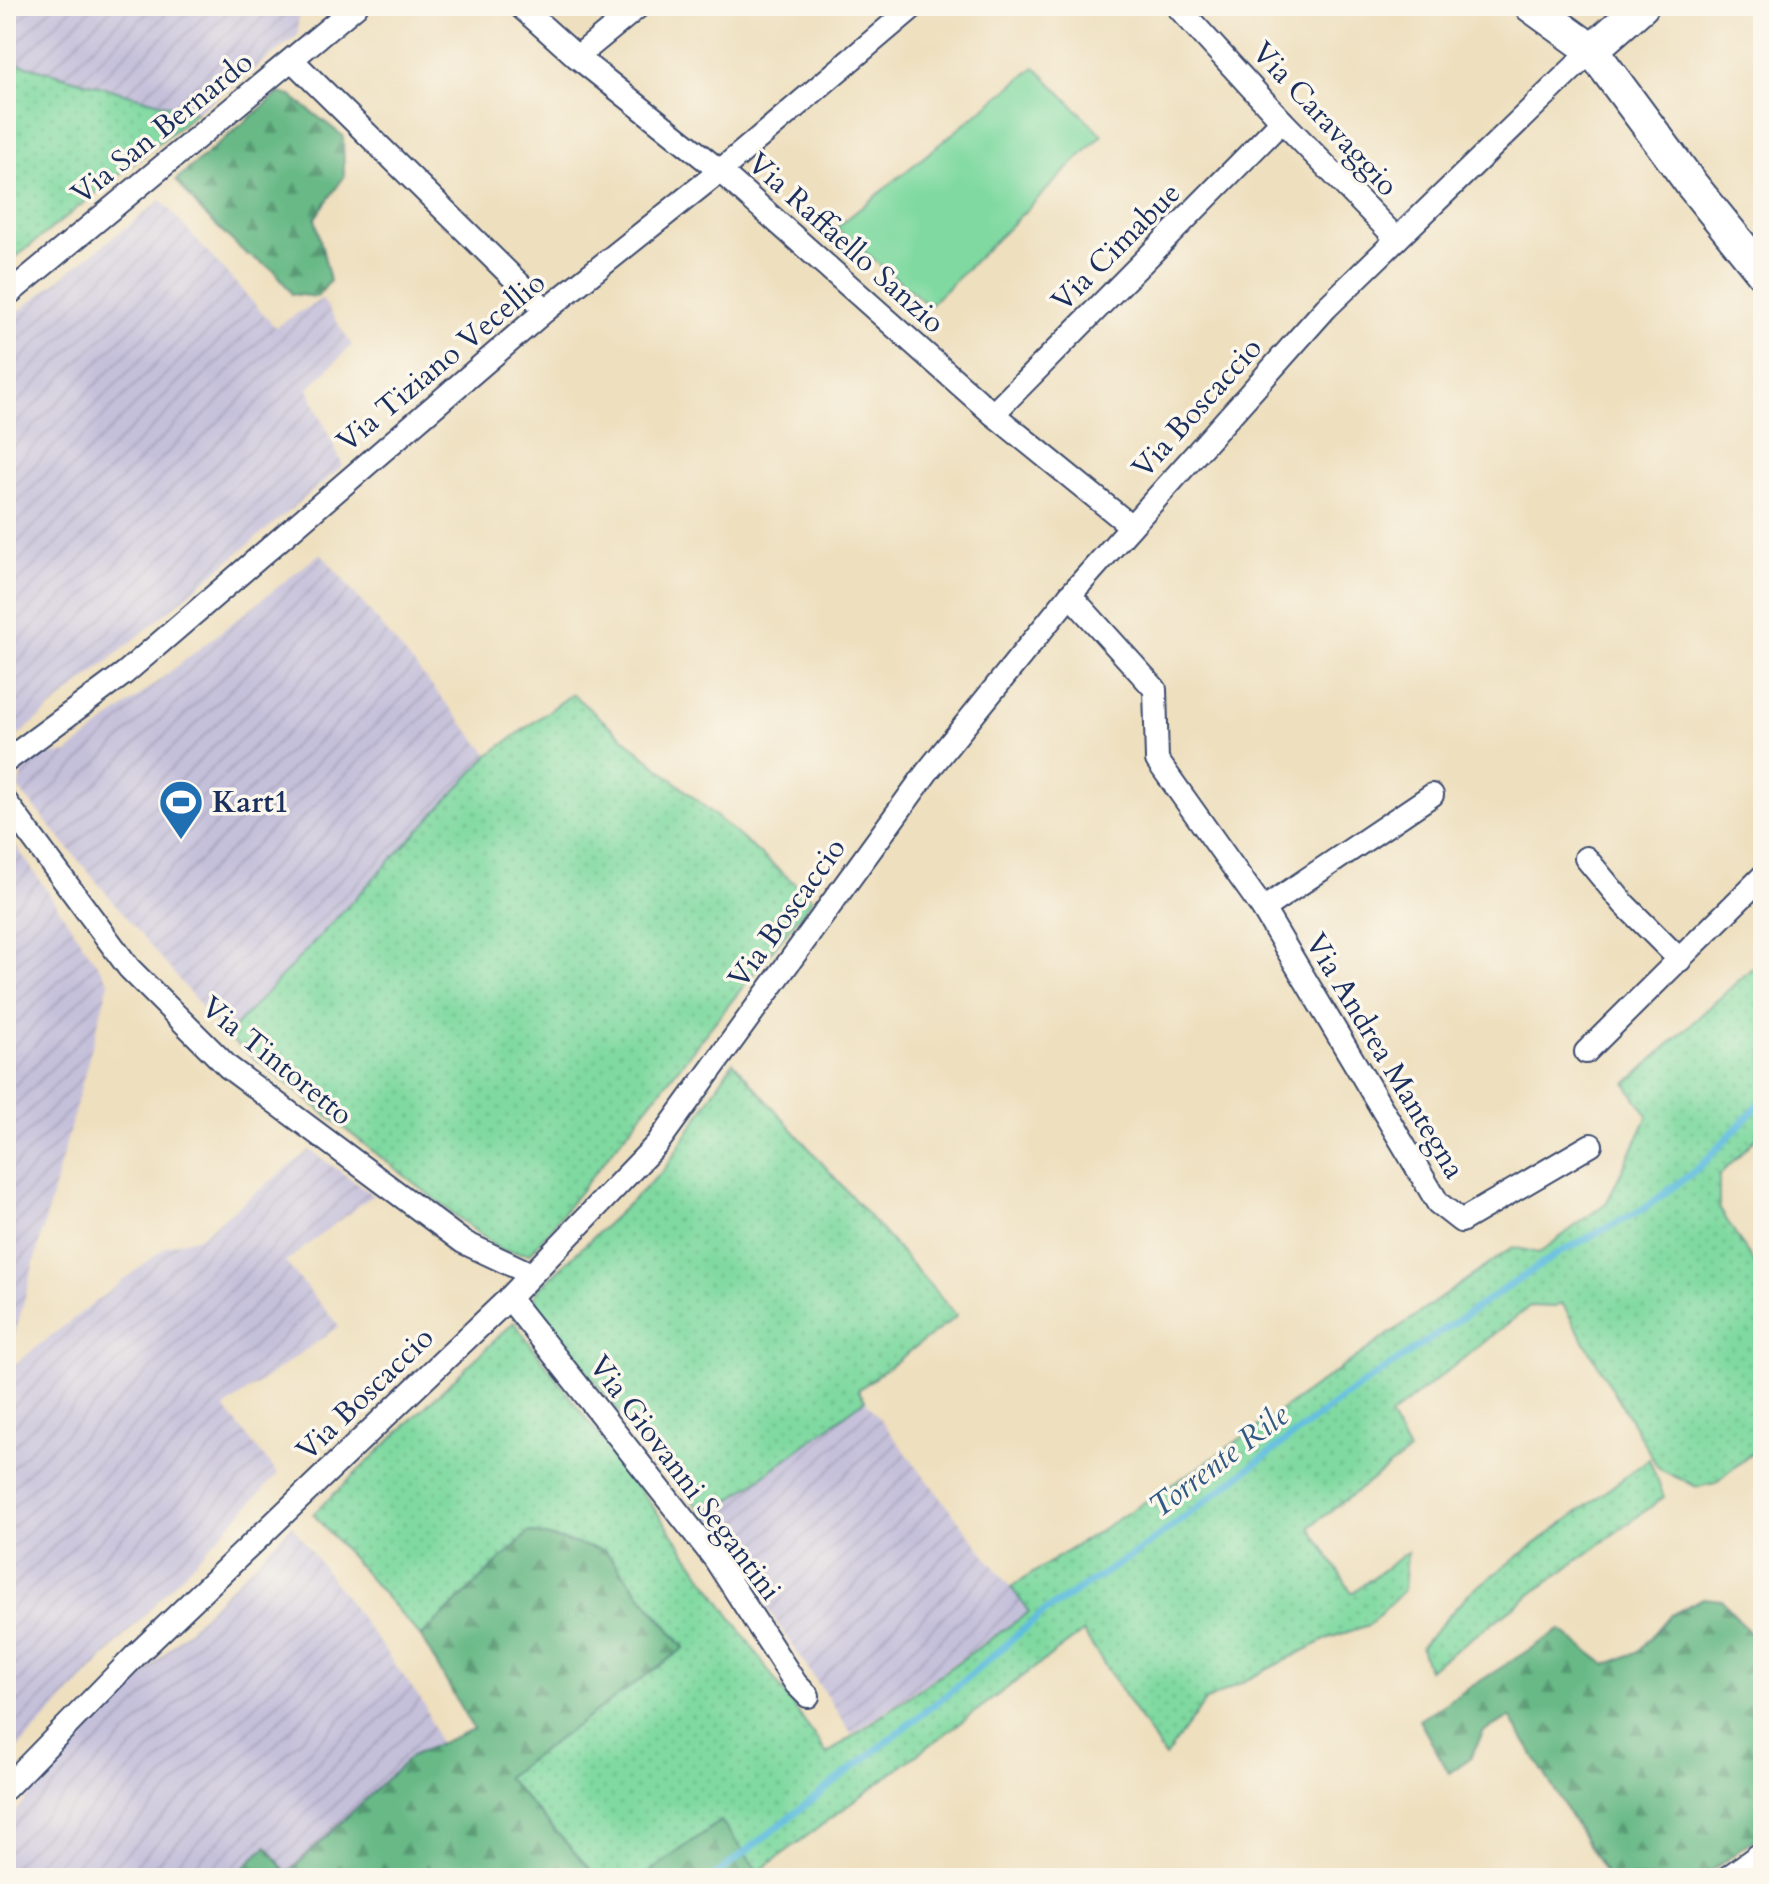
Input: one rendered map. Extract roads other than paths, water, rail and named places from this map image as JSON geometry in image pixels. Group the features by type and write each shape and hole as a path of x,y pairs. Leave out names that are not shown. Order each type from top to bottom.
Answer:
{"street":[{"name":"Via San Bernardo","path":"6,296 356,6"},
{"name":"Via Raffaello Sanzio","path":"520,6 577,57 720,171 993,414 1131,526"},
{"path":"577,57 639,6"},
{"name":"Via Tiziano Vecellio","path":"6,761 125,673 546,310 720,171 914,6"},
{"name":"Via Caravaggio","path":"1177,6 1282,121 1397,239"},
{"path":"1531,6 1592,50 1692,185 1763,273"},
{"path":"1592,50 1642,6"},
{"name":"Via Boscaccio","path":"6,1788 134,1657 509,1298 657,1144 927,772 1070,595 1326,308 1592,50"},
{"path":"292,60 546,310"},
{"name":"Via Cimabue","path":"993,414 1282,121"},
{"name":"Via Andrea Mantegna","path":"1070,595 1155,689 1157,760 1263,909 1438,1203 1461,1221 1591,1145"},
{"path":"1263,909 1432,795"},
{"name":"Via Tintoretto","path":"6,802 129,968 228,1067 463,1242 531,1274"},
{"path":"1586,858 1624,904 1680,960"},
{"path":"1586,1052 1763,876"},
{"name":"Via Giovanni Segantini","path":"509,1298 715,1559 796,1684 808,1696"},
{"path":"1727,1878 1763,1852"}],"waterway":[{"name":"Torrente Rile","path":"712,1878 954,1689 1044,1612 1142,1549 1344,1397 1488,1300 1559,1253 1645,1208 1700,1167 1763,1100"}],"place":[{"name":"Kart1","path":"181,841"}]}
